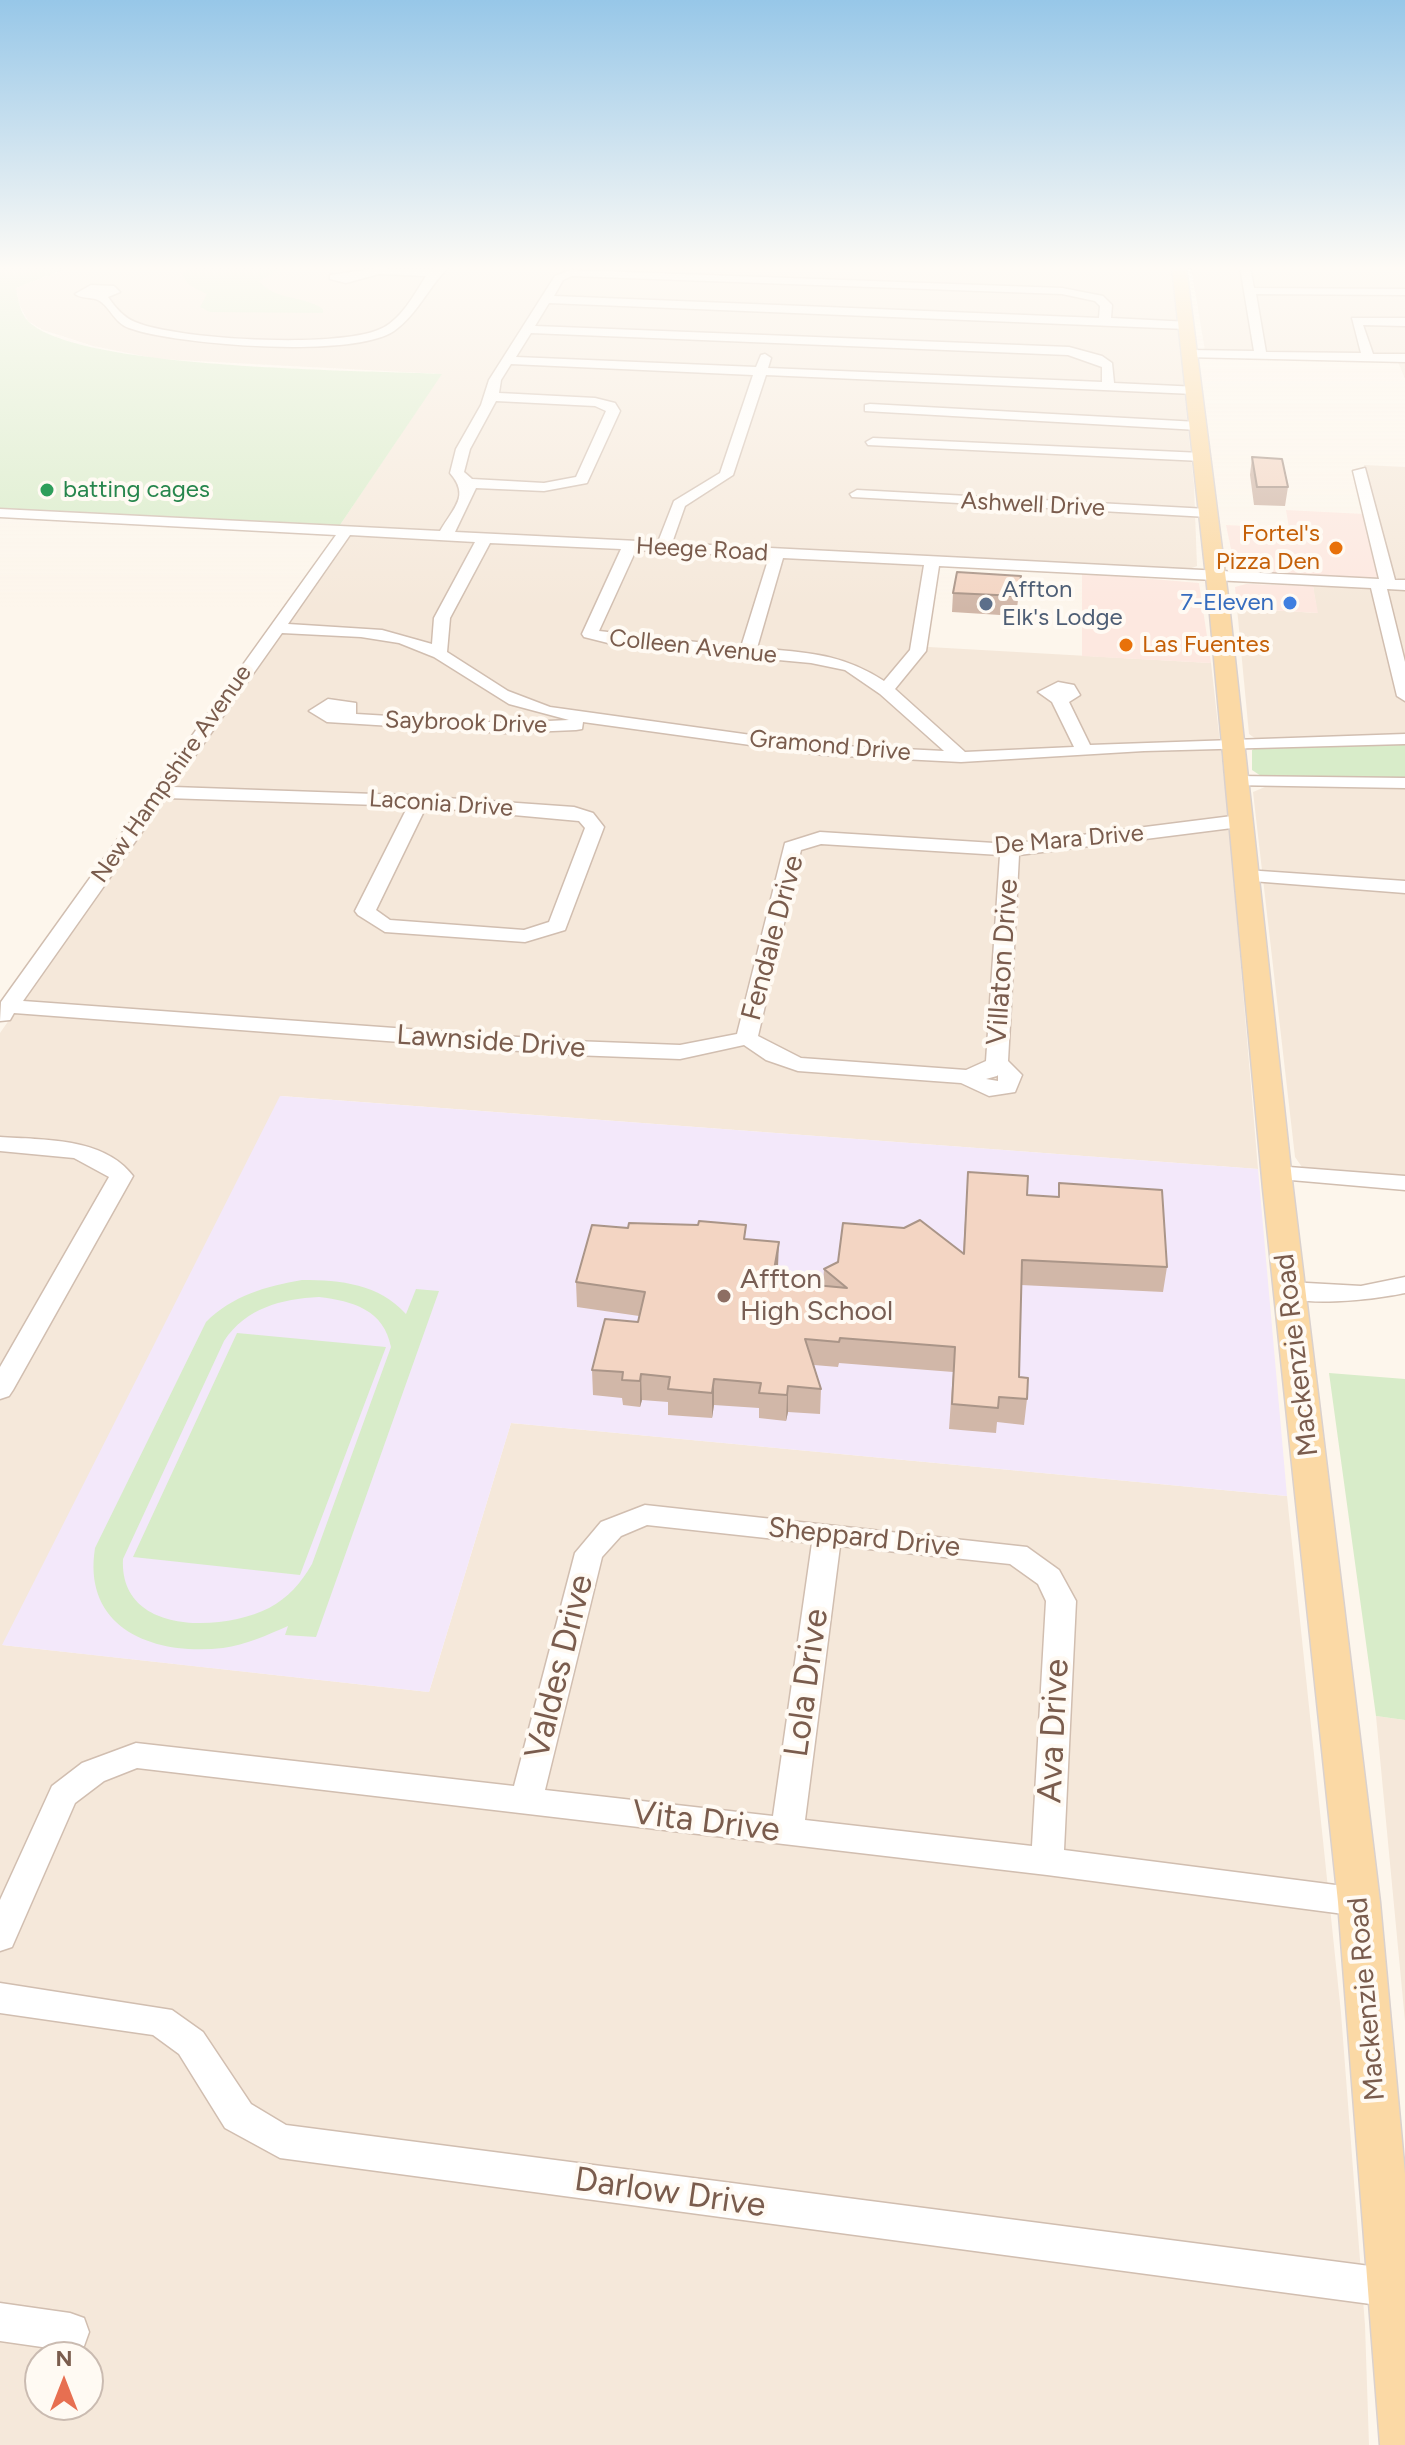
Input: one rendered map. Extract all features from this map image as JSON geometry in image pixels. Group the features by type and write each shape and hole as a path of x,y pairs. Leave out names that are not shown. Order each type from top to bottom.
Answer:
{"main road":[{"name":"Mackenzie Road","path":"1193,381 1216,575 1289,1290 1359,1902 1395,2185 1393,2288 1405,2445"}],"street":[{"path":"494,397 595,402 610,406 613,411 582,480 544,487 468,483 457,473 458,459 494,397 495,381"},
{"path":"663,548 679,504 726,475 757,381"},
{"path":"980,381 1194,390"},
{"path":"1108,381 1108,387"},
{"path":"870,408 1198,426"},
{"path":"873,442 1202,457"},
{"path":"1360,471 1391,585 1405,696"},
{"path":"445,536 469,492 468,483"},
{"name":"Ashwell Drive","path":"857,494 1208,513"},
{"name":"Heege Road","path":"0,513 1391,585"},
{"name":"New Hampshire Avenue","path":"4,1012 346,531"},
{"path":"439,653 440,627 485,538"},
{"name":"Colleen Avenue","path":"630,546 590,634 616,640 811,658 850,666 886,690 961,757"},
{"path":"748,652 777,554"},
{"path":"886,690 918,651 932,562"},
{"path":"394,639 440,627"},
{"name":"Gramond Drive","path":"277,628 394,639 439,653 507,699 593,721 823,750 961,757 1144,746 1405,739"},
{"path":"850,666 911,659"},
{"path":"471,726 507,699"},
{"path":"1060,699 1062,711 1085,751"},
{"name":"Saybrook Drive","path":"340,717 546,729 593,721"},
{"path":"1236,781 1405,783"},
{"name":"Laconia Drive","path":"158,792 419,803 574,813 586,817 595,827 558,926 525,936 385,926 365,911 419,803"},
{"name":"De Mara Drive","path":"802,841 820,838 1010,850 1240,821"},
{"name":"Fendale Drive","path":"747,1038 792,847 802,841"},
{"name":"Villaton Drive","path":"747,1038 774,1055 798,1064 966,1077 989,1089 1007,1087 1011,1075 993,1067 1010,850"},
{"path":"1246,876 1405,887"},
{"name":"Lawnside Drive","path":"4,1012 680,1052 747,1038"},
{"path":"0,1144 88,1152 109,1163 121,1176 0,1390"},
{"path":"1276,1173 1405,1183"},
{"path":"1289,1290 1361,1294 1405,1285"},
{"name":"Sheppard Drive","path":"645,1515 1017,1554 1049,1577 1061,1601"},
{"name":"Valdes Drive","path":"526,1801 589,1553 611,1529 645,1515"},
{"name":"Lola Drive","path":"787,1832 827,1534"},
{"name":"Ava Drive","path":"1047,1861 1061,1601"},
{"name":"Vita Drive","path":"0,1937 63,1795 93,1772 136,1755 1047,1861 1359,1902"},
{"name":"Darlow Drive","path":"0,1998 160,2021 191,2043 238,2116 280,2141 1393,2288"},
{"path":"0,2322 70,2332"}],"shaded area":[{"path":"436,381 1183,381 1194,485 1197,566 1187,570 338,528"},
{"path":"1364,465 1405,467 1405,582 1392,576"},
{"path":"1286,510 1365,514 1381,578 1248,573 1235,568 1226,525 1289,528"},
{"path":"348,535 920,564 925,565 911,646 1211,663 1228,814 1258,1169 281,1096 3,1645 429,1692 511,1423 1287,1496 1341,2013 1365,2325 1369,2445 0,2445 0,1033"},
{"path":"1082,573 1199,583 1211,663 1082,656"},
{"path":"1246,584 1313,586 1318,613 1237,608 1235,587"},
{"path":"1313,586 1405,589 1405,737 1256,739 1249,734 1237,608 1317,613"},
{"path":"1405,785 1405,1178 1322,1171 1302,1167 1295,1157 1253,792 1265,787"},
{"name":"Affton High School","path":"280,1096 1258,1169 1287,1496 511,1423 429,1692 2,1645"},
{"path":"1376,1716 1405,1720 1405,2021"}],"green space":[{"path":"0,381 437,381 338,528 0,510"},
{"path":"1405,743 1405,778 1264,778 1252,770 1252,750 1257,747"},
{"path":"317,1280 358,1286 384,1296 406,1314 416,1289 439,1291 316,1637 285,1635 288,1626 223,1648 172,1647 149,1641 128,1631 112,1617 100,1599 94,1576 95,1548 206,1322 238,1299 289,1282","holes":["305,1298 332,1299 355,1305 374,1316 382,1324 391,1347 312,1564 299,1584 282,1600 249,1616 201,1623 176,1621 155,1614 137,1602 126,1584 123,1559 224,1341 243,1320 266,1307"]},
{"path":"237,1333 386,1347 300,1575 133,1557"},
{"path":"1329,1373 1405,1379 1405,1720 1376,1716"}],"building":[{"path":"1252,457 1282,459 1288,487 1257,487"},
{"path":"957,572 1021,576 1018,596 953,593"},
{"name":"Affton High School","path":"968,1172 1028,1176 1027,1195 1059,1197 1059,1183 1162,1190 1167,1267 1022,1260 1019,1377 1028,1378 1027,1399 999,1397 998,1408 952,1404 955,1347 840,1338 839,1342 805,1339 821,1389 788,1386 787,1395 759,1393 761,1383 714,1379 712,1393 668,1389 670,1377 641,1374 640,1381 622,1380 623,1372 592,1370 605,1319 638,1322 645,1292 576,1282 592,1225 628,1228 629,1223 698,1225 699,1221 746,1225 744,1239 779,1242 772,1281 847,1288 824,1269 838,1262 843,1223 904,1228 920,1220 964,1254"}],"place":[{"name":"batting cages","path":"47,490"},
{"name":"Fortel's Pizza Den","path":"1336,548"},
{"name":"7-Eleven","path":"1290,603"},
{"name":"Affton Elk's Lodge","path":"986,604"},
{"name":"Las Fuentes","path":"1126,645"},
{"name":"Affton High School","path":"724,1296"}]}
